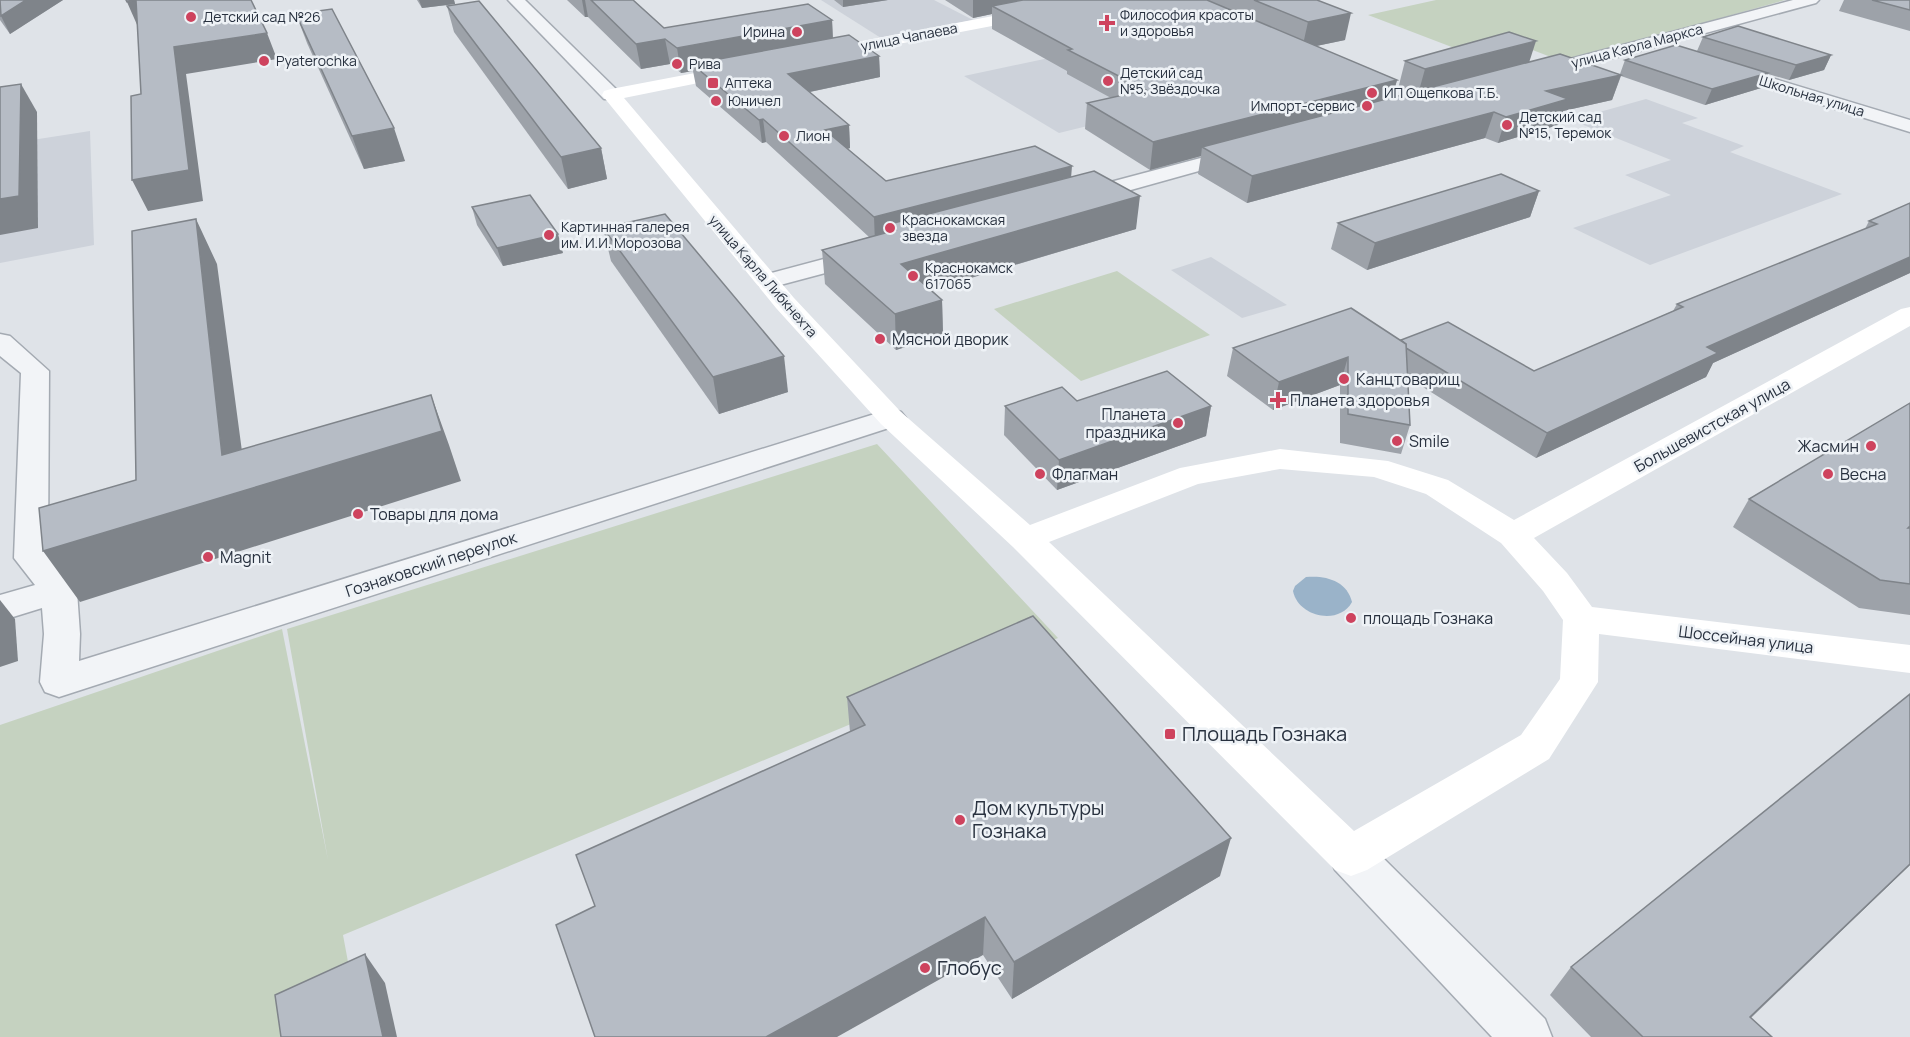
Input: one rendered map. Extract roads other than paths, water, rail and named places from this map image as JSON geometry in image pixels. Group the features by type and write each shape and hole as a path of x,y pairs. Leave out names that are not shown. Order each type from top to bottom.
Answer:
{"street":[{"name":"улица Карла Либкнехта","path":"516,0 611,95 696,199 769,281 785,303 891,418 1025,539 1351,856"},
{"name":"улица Чапаева","path":"805,57 1101,0"},
{"name":"улица Карла Маркса","path":"1516,79 1811,0"},
{"path":"1646,44 1682,55"},
{"name":"Школьная улица","path":"1704,62 1910,126"},
{"path":"611,95 748,68"},
{"path":"1063,202 1257,149"},
{"path":"769,281 882,251"},
{"name":"Большевистская улица","path":"1513,535 1910,315"},
{"path":"0,342 35,371 31,558 58,591 0,608"},
{"name":"Гознаковский переулок","path":"58,591 62,634 58,682 891,418"},
{"path":"1025,539 1191,475 1280,459 1377,468 1437,487 1513,535 1555,582 1581,620 1579,682 1535,747 1351,856 1527,1037"},
{"name":"Шоссейная улица","path":"1581,620 1910,659"}],"water":[{"path":"1306,577 1328,578 1341,584 1352,602 1338,614 1329,616 1310,612 1296,600 1293,591 1295,586"}],"place":[{"name":"Детский сад №26","path":"191,17"},
{"name":"Философия красоты и здоровья","path":"1107,23"},
{"name":"Ирина","path":"797,32"},
{"name":"Pyaterochka","path":"264,61"},
{"name":"Рива","path":"677,64"},
{"name":"Детский сад №5, Звёздочка","path":"1108,81"},
{"name":"Аптека","path":"713,83"},
{"name":"ИП Ощепкова Т.Б.","path":"1372,93"},
{"name":"Юничел","path":"716,101"},
{"name":"Импорт-сервис","path":"1367,106"},
{"name":"Детский сад №15, Теремок","path":"1507,125"},
{"name":"Лион","path":"784,136"},
{"name":"Краснокамская звезда","path":"890,228"},
{"name":"Картинная галерея им. И.И. Морозова","path":"549,235"},
{"name":"Краснокамск 617065","path":"913,276"},
{"name":"Мясной дворик","path":"880,339"},
{"name":"Канцтоварищ","path":"1344,379"},
{"name":"Планета здоровья","path":"1278,400"},
{"name":"Планета праздника","path":"1178,423"},
{"name":"Smile","path":"1397,441"},
{"name":"Жасмин","path":"1871,446"},
{"name":"Флагман","path":"1040,474"},
{"name":"Весна","path":"1828,474"},
{"name":"Товары для дома","path":"358,514"},
{"name":"Magnit","path":"208,557"},
{"name":"площадь Гознака","path":"1351,618"},
{"name":"Площадь Гознака","path":"1170,734"},
{"name":"Дом культуры Гознака","path":"960,820"},
{"name":"Глобус","path":"925,968"}]}
